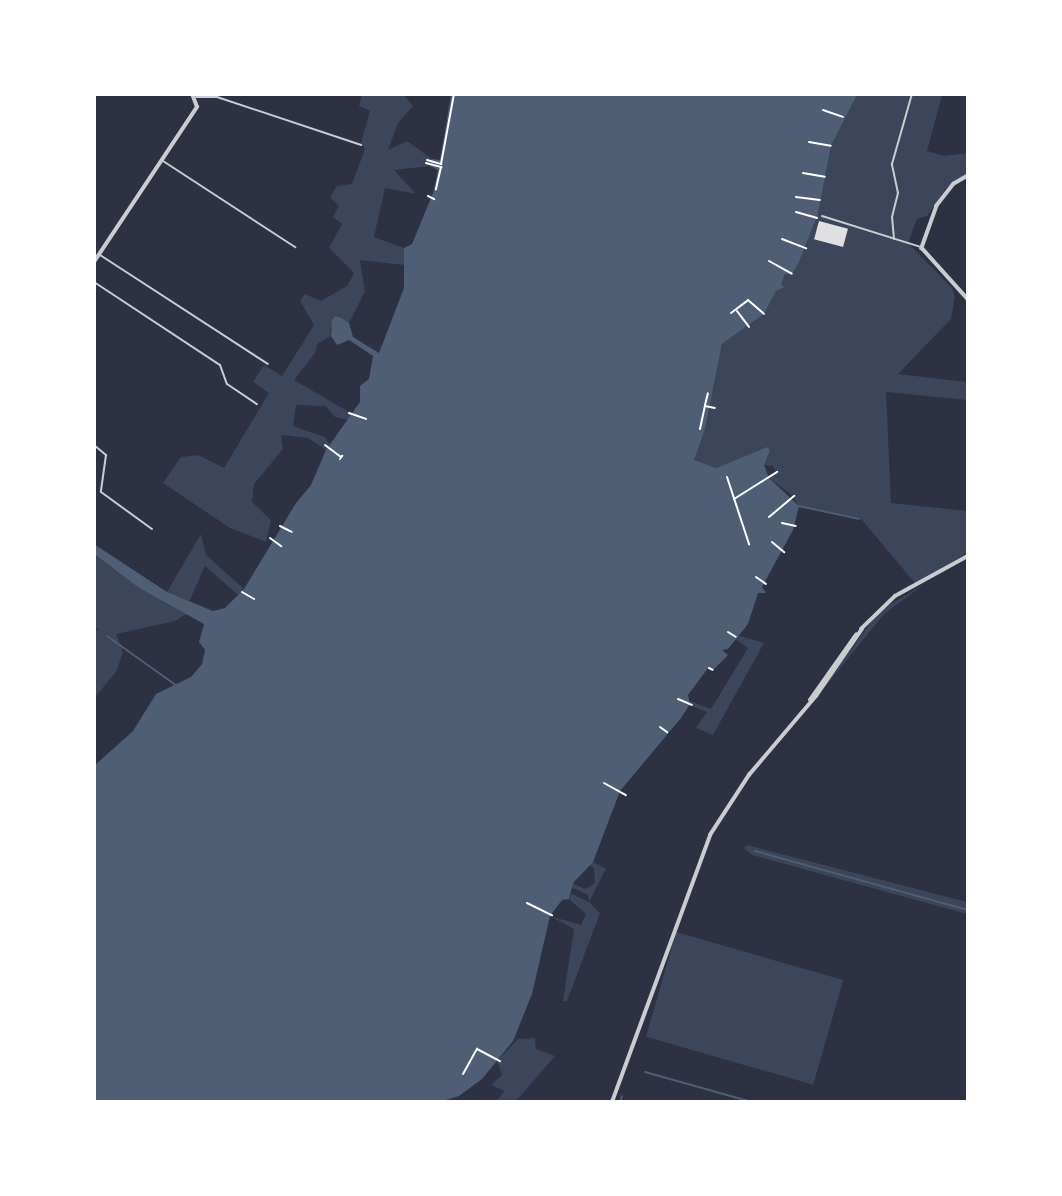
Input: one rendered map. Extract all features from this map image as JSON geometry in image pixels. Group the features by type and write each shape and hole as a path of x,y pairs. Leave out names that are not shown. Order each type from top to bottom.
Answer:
{"street":[{"path":"94,262 197,107 194,96"},
{"path":"968,176 954,184 937,206 922,247 968,299"},
{"path":"612,1101 710,835 749,775 807,705 862,629 895,596 968,556"}],"lane":[{"path":"894,239 892,217 898,193 892,164 912,94"},
{"path":"194,96 217,97 360,145"},
{"path":"162,160 295,247"},
{"path":"822,216 922,247"},
{"path":"99,255 268,365"},
{"path":"94,282 220,365 227,384 257,404"},
{"path":"94,444 106,455 101,492 152,528"}],"path":[{"path":"436,189 441,167 427,162 441,164 454,94"},
{"path":"823,110 843,117"},
{"path":"809,142 831,146"},
{"path":"803,173 825,177"},
{"path":"428,196 434,199"},
{"path":"796,197 820,201"},
{"path":"796,212 817,218"},
{"path":"782,239 806,247"},
{"path":"769,261 792,274"},
{"path":"731,313 748,300 764,314"},
{"path":"736,309 749,327"},
{"path":"700,429 708,393"},
{"path":"705,406 715,408"},
{"path":"349,413 366,419"},
{"path":"326,445 341,458"},
{"path":"734,499 777,472"},
{"path":"727,477 749,544"},
{"path":"769,517 794,496"},
{"path":"782,523 796,526"},
{"path":"281,526 292,532"},
{"path":"271,538 281,546"},
{"path":"772,542 784,552"},
{"path":"756,577 766,584"},
{"path":"242,592 254,599"},
{"path":"728,632 736,637"},
{"path":"709,668 713,670"},
{"path":"678,699 692,705"},
{"path":"660,726 667,732"},
{"path":"604,782 626,795"},
{"path":"527,903 552,915"},
{"path":"463,1073 477,1049 500,1061"}],"shaded area":[{"path":"362,95 404,95 413,106 398,123 388,150 407,141 432,159 430,166 394,170 416,194 385,188 374,237 404,248 404,265 360,260 365,291 349,323 342,318 330,330 331,336 318,343 315,353 294,380 354,415 349,420 335,417 326,406 296,405 293,426 325,437 330,445 326,450 308,438 281,435 283,449 254,484 252,502 271,520 266,542 230,528 163,483 181,457 198,455 224,468 269,393 253,382 264,365 282,376 314,325 300,301 305,294 321,301 347,286 354,273 329,248 342,224 333,217 339,206 330,197 337,186 352,184 365,149 361,143 370,111 359,106"},
{"path":"451,95 857,95 831,146 818,214 799,262 792,274 785,274 781,285 785,287 776,291 764,314 722,344 705,429 694,460 716,468 767,447 770,450 764,465 769,478 799,506 793,530 762,587 766,593 758,593 748,624 728,649 722,650 728,655 713,670 708,668 688,695 690,704 681,718 620,791 593,862 573,883 569,899 562,900 550,916 532,994 513,1041 482,1079 459,1096 439,1102 95,1101 95,765 133,731 156,694 191,677 202,664 205,650 199,642 204,624 139,588 95,555 94,544 167,592 213,611 225,608 244,589 296,503 311,485 326,450 360,402 360,386 369,379 373,356 349,340 337,345 331,336 332,320 335,316 342,318 349,323 353,337 379,353 404,288 404,248 412,244 433,193 438,170 430,166 432,159 440,160"},
{"path":"857,95 942,95 927,151 944,156 967,153 967,173 946,188 927,216 917,219 908,243 952,288 955,297 951,319 898,374 967,382 967,400 886,392 891,503 967,511 967,553 915,583 862,520 799,507 792,495 769,478 776,472 773,466 763,465 767,447 716,468 693,460 705,429 722,344 764,314 776,290 785,287 781,285 785,274 799,262 818,214 831,146"},
{"path":"201,534 206,555 244,589 238,595 205,566 189,602 167,592"},
{"path":"94,555 139,588 186,614 175,621 116,634 123,652 116,672 95,697 95,629 100,631 95,627"},
{"path":"923,585 884,614 816,698 879,611"},
{"path":"737,635 764,643 713,735 696,728 707,712 686,704 690,701 711,709 748,648 734,638"},
{"path":"747,845 967,902 967,914 752,855 744,848"},
{"path":"593,862 606,869 589,902 588,895 571,887 573,883 585,889 595,883 594,868 589,865"},
{"path":"572,894 589,902 600,913 567,1001 563,1001 574,929 550,916 581,925 586,914 569,899"},
{"path":"676,932 843,980 813,1085 646,1037"},
{"path":"535,1038 536,1049 555,1056 516,1101 496,1101 505,1091 491,1085 502,1075 497,1061 518,1039"}],"building":[{"path":"819,221 848,229 843,247 814,239"}],"waterway":[{"path":"799,506 859,519"},
{"path":"107,636 177,686"},
{"path":"755,851 968,910"},
{"path":"645,1072 752,1102"},
{"path":"620,1102 622,1096"}]}
